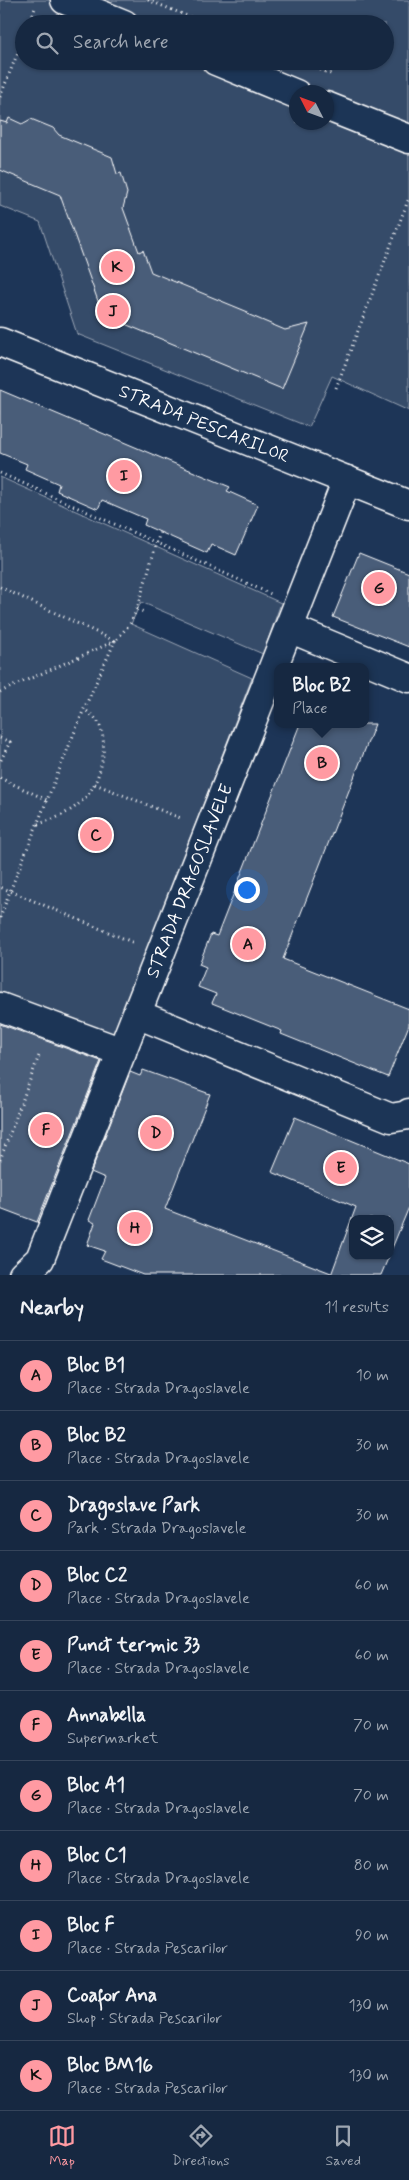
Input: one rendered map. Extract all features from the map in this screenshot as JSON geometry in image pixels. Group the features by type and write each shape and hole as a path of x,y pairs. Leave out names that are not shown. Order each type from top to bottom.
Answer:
{"street":[{"path":"65,0 102,15"},
{"path":"238,70 289,91"},
{"path":"334,109 409,139"},
{"name":"STRADA PESCARILOR","path":"0,342 409,505"},
{"name":"STRADA DRAGOSLAVELE","path":"275,663 347,480"},
{"path":"293,617 409,678"},
{"name":"STRADA DRAGOSLAVELE","path":"22,1275 40,1259 274,665"},
{"path":"0,1007 122,1052"},
{"path":"137,1014 391,1118 408,1115 409,1113"},
{"path":"0,1271 11,1275"}],"path":[{"path":"32,15 38,0"},
{"path":"148,0 185,15"},
{"path":"0,97 15,60"},
{"path":"336,388 409,198"},
{"path":"0,473 156,543 293,617"},
{"path":"0,918 84,709 116,641 130,624 137,609 160,532"},
{"path":"0,587 116,641"},
{"path":"137,609 146,613"},
{"path":"0,692 116,641"},
{"path":"37,824 56,818 74,807 85,798 95,784 101,765 103,736 98,721 84,709"},
{"path":"0,738 10,742 0,762"},
{"path":"0,778 47,800"},
{"path":"95,784 209,829"},
{"path":"0,887 160,954"},
{"path":"0,1160 43,1046"}],"shaded area":[{"path":"0,0 409,0 409,411 332,376 309,427 77,334 40,222 0,206"},
{"path":"0,477 281,603 263,654 141,602 131,624 252,678 114,1035 0,992"}],"building":[{"path":"9,118 22,124 31,119 53,128 59,135 112,157 117,174 121,173 127,193 123,208 139,252 143,250 151,272 248,312 247,314 285,330 309,324 282,389 103,315 60,195 0,170 0,121 7,123"},
{"path":"0,390 230,487 227,491 258,505 236,555 211,544 207,553 144,525 146,519 102,500 98,509 57,491 59,484 25,469 27,464 0,453"},
{"path":"359,553 409,573 409,647 333,617"},
{"path":"369,724 375,724 283,959 409,1009 409,1025 388,1077 281,1034 282,1031 212,1003 216,994 198,987 206,967 199,964 211,934 217,936 298,728 369,728"},
{"path":"0,1024 101,1061 37,1222 0,1208"},
{"path":"143,1070 210,1094 165,1209 331,1273 331,1275 143,1275 101,1259 105,1251 87,1245 95,1223 89,1220 105,1178 91,1172 130,1072 140,1076"},
{"path":"295,1117 409,1164 409,1207 394,1243 394,1215 353,1215 356,1207 272,1172"},
{"path":"349,1226 349,1260 387,1260 381,1275 331,1275"}],"place":[{"name":"Bloc BM16","path":"117,267"},
{"name":"Coafor Ana","path":"113,311"},
{"name":"Bloc F","path":"124,476"},
{"name":"Bloc A1","path":"379,588"},
{"name":"Bloc B2","path":"322,763"},
{"name":"Dragoslave Park","path":"96,835"},
{"name":"Bloc B1","path":"248,944"},
{"name":"Annabella","path":"46,1130"},
{"name":"Bloc C2","path":"156,1133"},
{"name":"Punct termic 33","path":"341,1168"},
{"name":"Bloc C1","path":"135,1228"}]}
